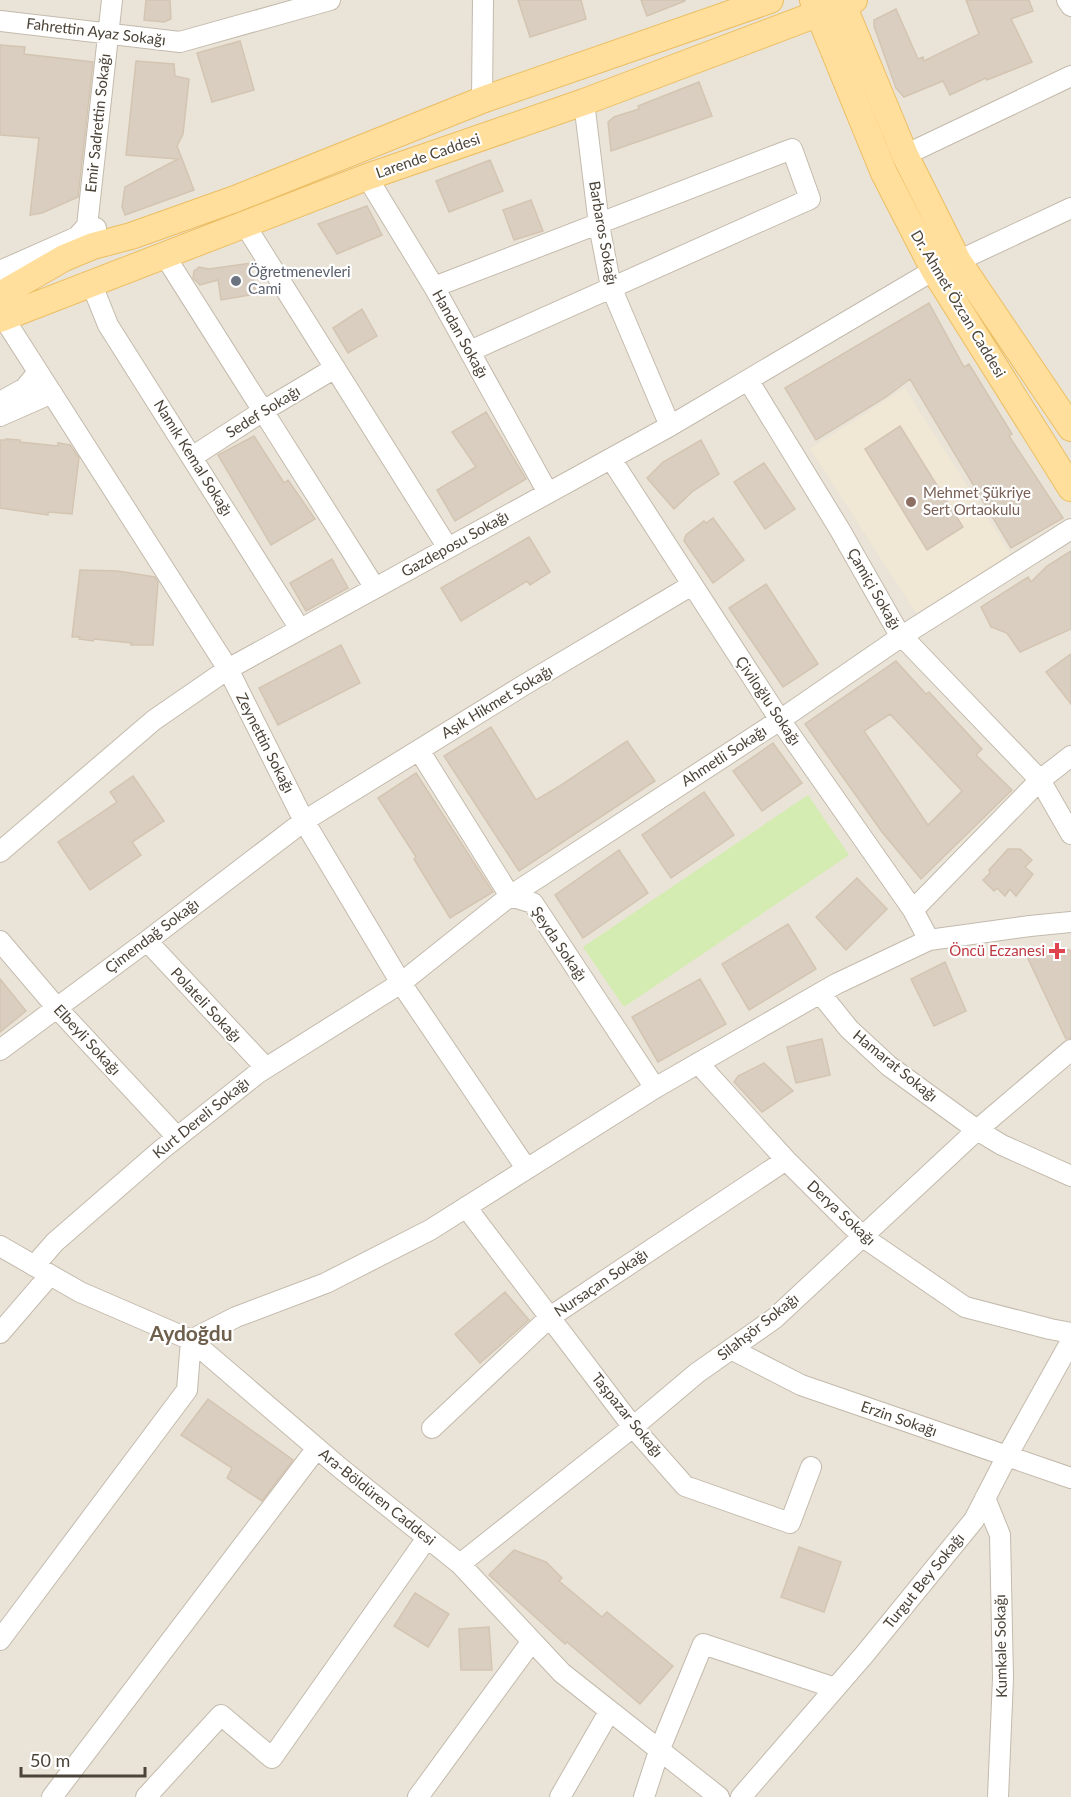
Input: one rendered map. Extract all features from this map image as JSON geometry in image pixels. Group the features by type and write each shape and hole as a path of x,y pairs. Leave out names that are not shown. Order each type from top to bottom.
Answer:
{"main road":[{"name":"Larende Caddesi","path":"1,310 90,236 131,236 235,199 482,100 766,1"},
{"name":"Larende Caddesi","path":"1,310 92,285 367,177 584,102 780,28 815,7 846,1"},
{"name":"Dr. Ahmet Özcan Caddesi","path":"846,1 905,155 958,261 1071,428"},
{"name":"Dr. Ahmet Özcan Caddesi","path":"815,7 884,173 934,270 1071,488"},
{"path":"780,28 813,39 840,66"}],"street":[{"name":"Emir Sadrettin Sokağı","path":"90,236 112,0"},
{"name":"Fahrettin Ayaz Sokağı","path":"0,21 180,42 330,0"},
{"path":"482,100 483,0"},
{"path":"1067,0 1071,6"},
{"path":"905,155 1071,76"},
{"name":"Barbaros Sokağı","path":"584,102 598,225 611,287 670,426"},
{"path":"434,287 792,149 810,199 470,351"},
{"name":"Handan Sokağı","path":"367,177 434,287 548,494"},
{"path":"958,261 1071,208"},
{"path":"246,225 447,548"},
{"path":"0,271 77,237 90,236"},
{"path":"165,256 375,588"},
{"name":"Gazdeposu Sokağı","path":"0,852 154,720 228,669 670,426 934,270"},
{"name":"Namık Kemal Sokağı","path":"92,285 108,325 300,629"},
{"name":"Zeynettin Sokağı","path":"1,310 38,372 228,669 304,821 393,987 526,1168"},
{"name":"Sedef Sokağı","path":"192,457 335,368"},
{"path":"0,402 25,388 38,372"},
{"name":"Çamiçi Sokağı","path":"748,380 902,636 1040,780 1071,834"},
{"path":"0,416 52,393"},
{"name":"Çiviloğlu Sokağı","path":"611,459 780,720 913,910 929,940"},
{"name":"Ahmetli Sokağı","path":"393,987 510,896 780,720 902,636 1071,529"},
{"name":"Aşık Hikmet Sokağı","path":"304,821 692,585"},
{"path":"419,750 510,896"},
{"path":"913,910 1040,780 1071,756"},
{"name":"Çimendağ Sokağı","path":"0,1050 304,821"},
{"name":"Şeyda Sokağı","path":"510,896 533,903 655,1088"},
{"path":"0,1640 187,1390 191,1340 236,1317 326,1282 430,1230 526,1168 698,1063 820,993 929,940 1071,922"},
{"name":"Elbeyli Sokağı","path":"0,941 57,1008 177,1137"},
{"name":"Polateli Sokağı","path":"147,941 266,1068"},
{"name":"Kurt Dereli Sokağı","path":"0,1333 42,1270 55,1242 177,1137 266,1068 393,987"},
{"name":"Hamarat Sokağı","path":"820,993 849,1029 889,1066 1002,1146 1071,1176"},
{"name":"Silahşör Sokağı","path":"460,1564 633,1427 697,1373 775,1318 977,1130 1071,1051"},
{"name":"Derya Sokağı","path":"698,1063 786,1160 863,1237 965,1307 1071,1333"},
{"name":"Nursaçan Sokağı","path":"432,1428 550,1317 786,1160"},
{"name":"Taşpazar Sokağı","path":"466,1207 633,1427 685,1486 790,1523 811,1467"},
{"name":"Ara-Böldüren Caddesi","path":"0,1246 80,1292 191,1340 316,1448 460,1564 562,1673 718,1797"},
{"name":"Turgut Bey Sokağı","path":"741,1797 974,1520 1071,1341"},
{"name":"Erzin Sokağı","path":"731,1349 801,1385 1071,1478"},
{"path":"52,1797 316,1448"},
{"name":"Kumkale Sokağı","path":"985,1498 1000,1535 1003,1678 998,1797"},
{"path":"146,1797 220,1715 272,1758 428,1538"},
{"path":"418,1797 531,1641"},
{"path":"644,1797 659,1751 703,1644 835,1688"},
{"path":"560,1797 609,1712"}],"shaded area":[{"path":"0,0 1071,0 1071,1797 0,1797"},
{"name":"Mehmet Şükriye Sert Ortaokulu","path":"905,388 1011,555 916,613 810,449"}],"green space":[{"path":"808,795 849,855 624,1007 583,947"}],"building":[{"path":"146,0 170,0 171,19 164,22 144,20"},
{"path":"518,0 581,0 586,19 530,37"},
{"path":"641,0 685,0 685,1 647,16"},
{"path":"966,0 1029,0 1033,11 1011,19 1032,62 987,80 986,78 950,95 943,81 904,97 896,88 874,26 874,20 896,9 918,59 923,57 924,61 979,34"},
{"path":"240,41 254,90 212,102 197,53"},
{"path":"0,45 25,47 24,54 93,62 78,197 42,213 30,215 39,138 0,135"},
{"path":"136,61 174,64 175,76 189,79 183,134 177,146 194,190 125,215 122,207 125,187 178,159 126,155"},
{"path":"699,82 712,116 611,151 608,122 614,117 639,109 638,106"},
{"path":"490,160 503,191 449,212 436,181"},
{"path":"531,200 543,231 514,240 503,210"},
{"path":"367,206 382,235 337,254 318,224"},
{"name":"Öğretmenevleri Cami","path":"251,263 256,294 221,300 218,280 200,285 193,278 194,271 199,267 209,269"},
{"path":"929,303 964,367 969,364 1012,434 1009,436 1063,518 1011,548 910,379 886,397 816,440 785,388"},
{"path":"362,309 377,336 348,353 333,328"},
{"path":"486,412 526,479 455,521 437,490 476,467 452,432"},
{"path":"900,426 963,527 927,550 865,449"},
{"path":"254,436 284,483 288,480 315,519 271,545 218,455"},
{"path":"0,440 58,446 58,443 70,445 79,458 72,514 48,512 48,515 0,508"},
{"path":"701,440 719,474 693,491 674,509 647,478 663,462"},
{"path":"764,463 795,509 765,529 734,482"},
{"path":"713,518 744,560 713,583 684,541 686,535 704,521 706,523"},
{"path":"529,537 550,572 530,585 527,581 461,621 441,588"},
{"path":"1071,551 1071,629 1020,652 1007,633 991,627 981,607 1028,577 1031,582 1047,566"},
{"path":"332,559 348,588 306,611 290,583"},
{"path":"80,570 118,571 155,577 158,582 153,645 131,645 132,643 94,639 93,641 72,637"},
{"path":"766,584 818,664 783,687 729,608"},
{"path":"341,645 360,683 278,725 259,688"},
{"path":"1071,654 1071,704 1046,672"},
{"path":"896,661 926,694 929,692 982,749 976,755 1012,790 921,879 882,832 805,724","holes":["890,714 962,791 928,825 864,731"]},
{"path":"491,727 536,800 627,741 655,781 519,871 444,756"},
{"path":"773,743 802,783 762,811 733,771"},
{"path":"416,773 493,892 450,918 414,859 416,857 378,798"},
{"path":"133,776 164,821 132,842 141,855 90,890 58,842 117,802 110,792"},
{"path":"704,792 734,835 671,878 642,835"},
{"path":"1008,849 1020,849 1032,860 1025,867 1033,874 1016,896 1010,889 1005,896 997,888 994,891 983,880"},
{"path":"619,850 648,893 583,938 555,895"},
{"path":"857,878 887,909 846,950 816,917"},
{"path":"788,924 816,969 749,1010 722,964"},
{"path":"1023,948 1071,950 1071,1038 1066,1039"},
{"path":"945,962 966,1011 934,1026 911,979"},
{"path":"0,979 26,1011 0,1032"},
{"path":"700,979 726,1024 658,1062 632,1017"},
{"path":"822,1039 830,1075 796,1083 787,1047"},
{"path":"764,1063 793,1091 762,1112 734,1082 738,1076"},
{"path":"505,1292 529,1320 480,1363 455,1334"},
{"path":"208,1399 293,1460 262,1501 227,1478 232,1468 181,1435"},
{"path":"799,1547 841,1562 824,1612 781,1597"},
{"path":"514,1550 546,1562 562,1578 559,1581 602,1617 607,1612 673,1666 640,1704 567,1642 565,1644 489,1575"},
{"path":"415,1593 449,1614 428,1647 394,1626"},
{"path":"489,1627 492,1670 461,1670 459,1629"}],"place":[{"name":"Öğretmenevleri Cami","path":"236,281"},
{"name":"Mehmet Şükriye Sert Ortaokulu","path":"911,502"},
{"name":"Öncü Eczanesi","path":"1057,951"}],"district":[{"name":"Aydoğdu","path":"191,1334"}]}
